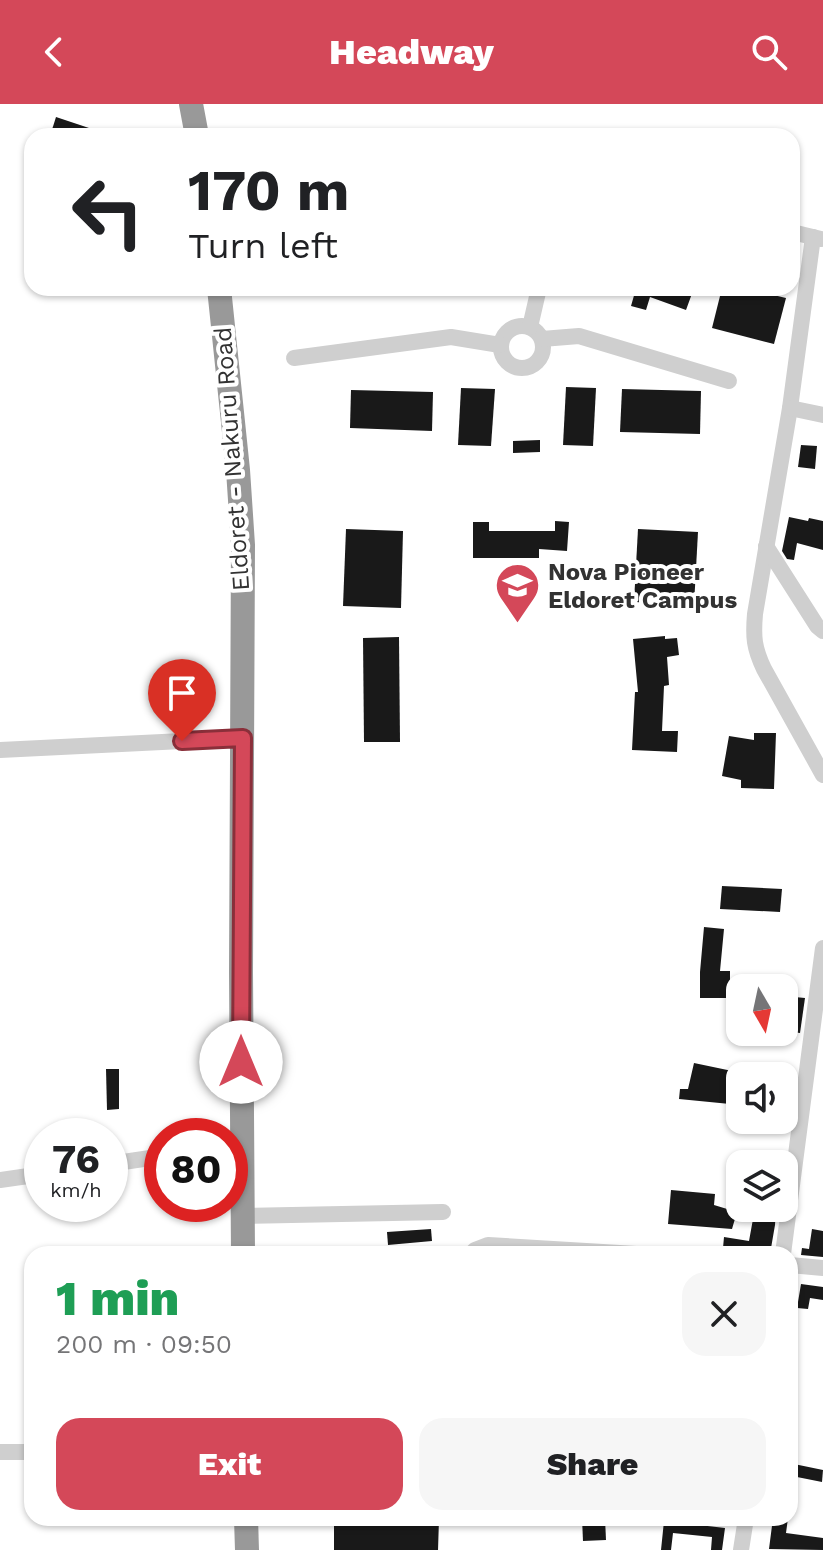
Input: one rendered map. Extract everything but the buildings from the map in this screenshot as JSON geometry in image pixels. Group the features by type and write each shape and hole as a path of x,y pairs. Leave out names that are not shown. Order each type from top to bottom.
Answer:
{"highway":[{"name":"Eldoret - Nakuru Road","path":"220,296 243,545 238,1118"},
{"name":"Eldoret - Nakuru Road","path":"243,1222 243,1246"},
{"path":"246,1526 247,1550"}],"street":[{"path":"818,238 754,635 756,651 823,775"},
{"path":"526,326 528,296"},
{"path":"526,326 536,296"},
{"path":"526,326 538,333 543,347 536,363 522,368 503,358 500,345 513,327 526,326"},
{"path":"542,339 579,336 729,381"},
{"path":"294,358 451,337 500,345"},
{"path":"790,408 823,415"},
{"path":"766,546 823,631"},
{"path":"0,750 243,738"},
{"path":"784,1246 823,948"},
{"path":"0,1180 24,1177"},
{"path":"248,1216 443,1212"},
{"path":"798,1266 823,1268"},
{"path":"0,1452 24,1452"},
{"path":"741,1550 745,1526"}],"place":[{"name":"Nova Pioneer Eldoret Campus","path":"517,625"}],"route":[{"path":"182,741 243,738 241,1062"}]}
